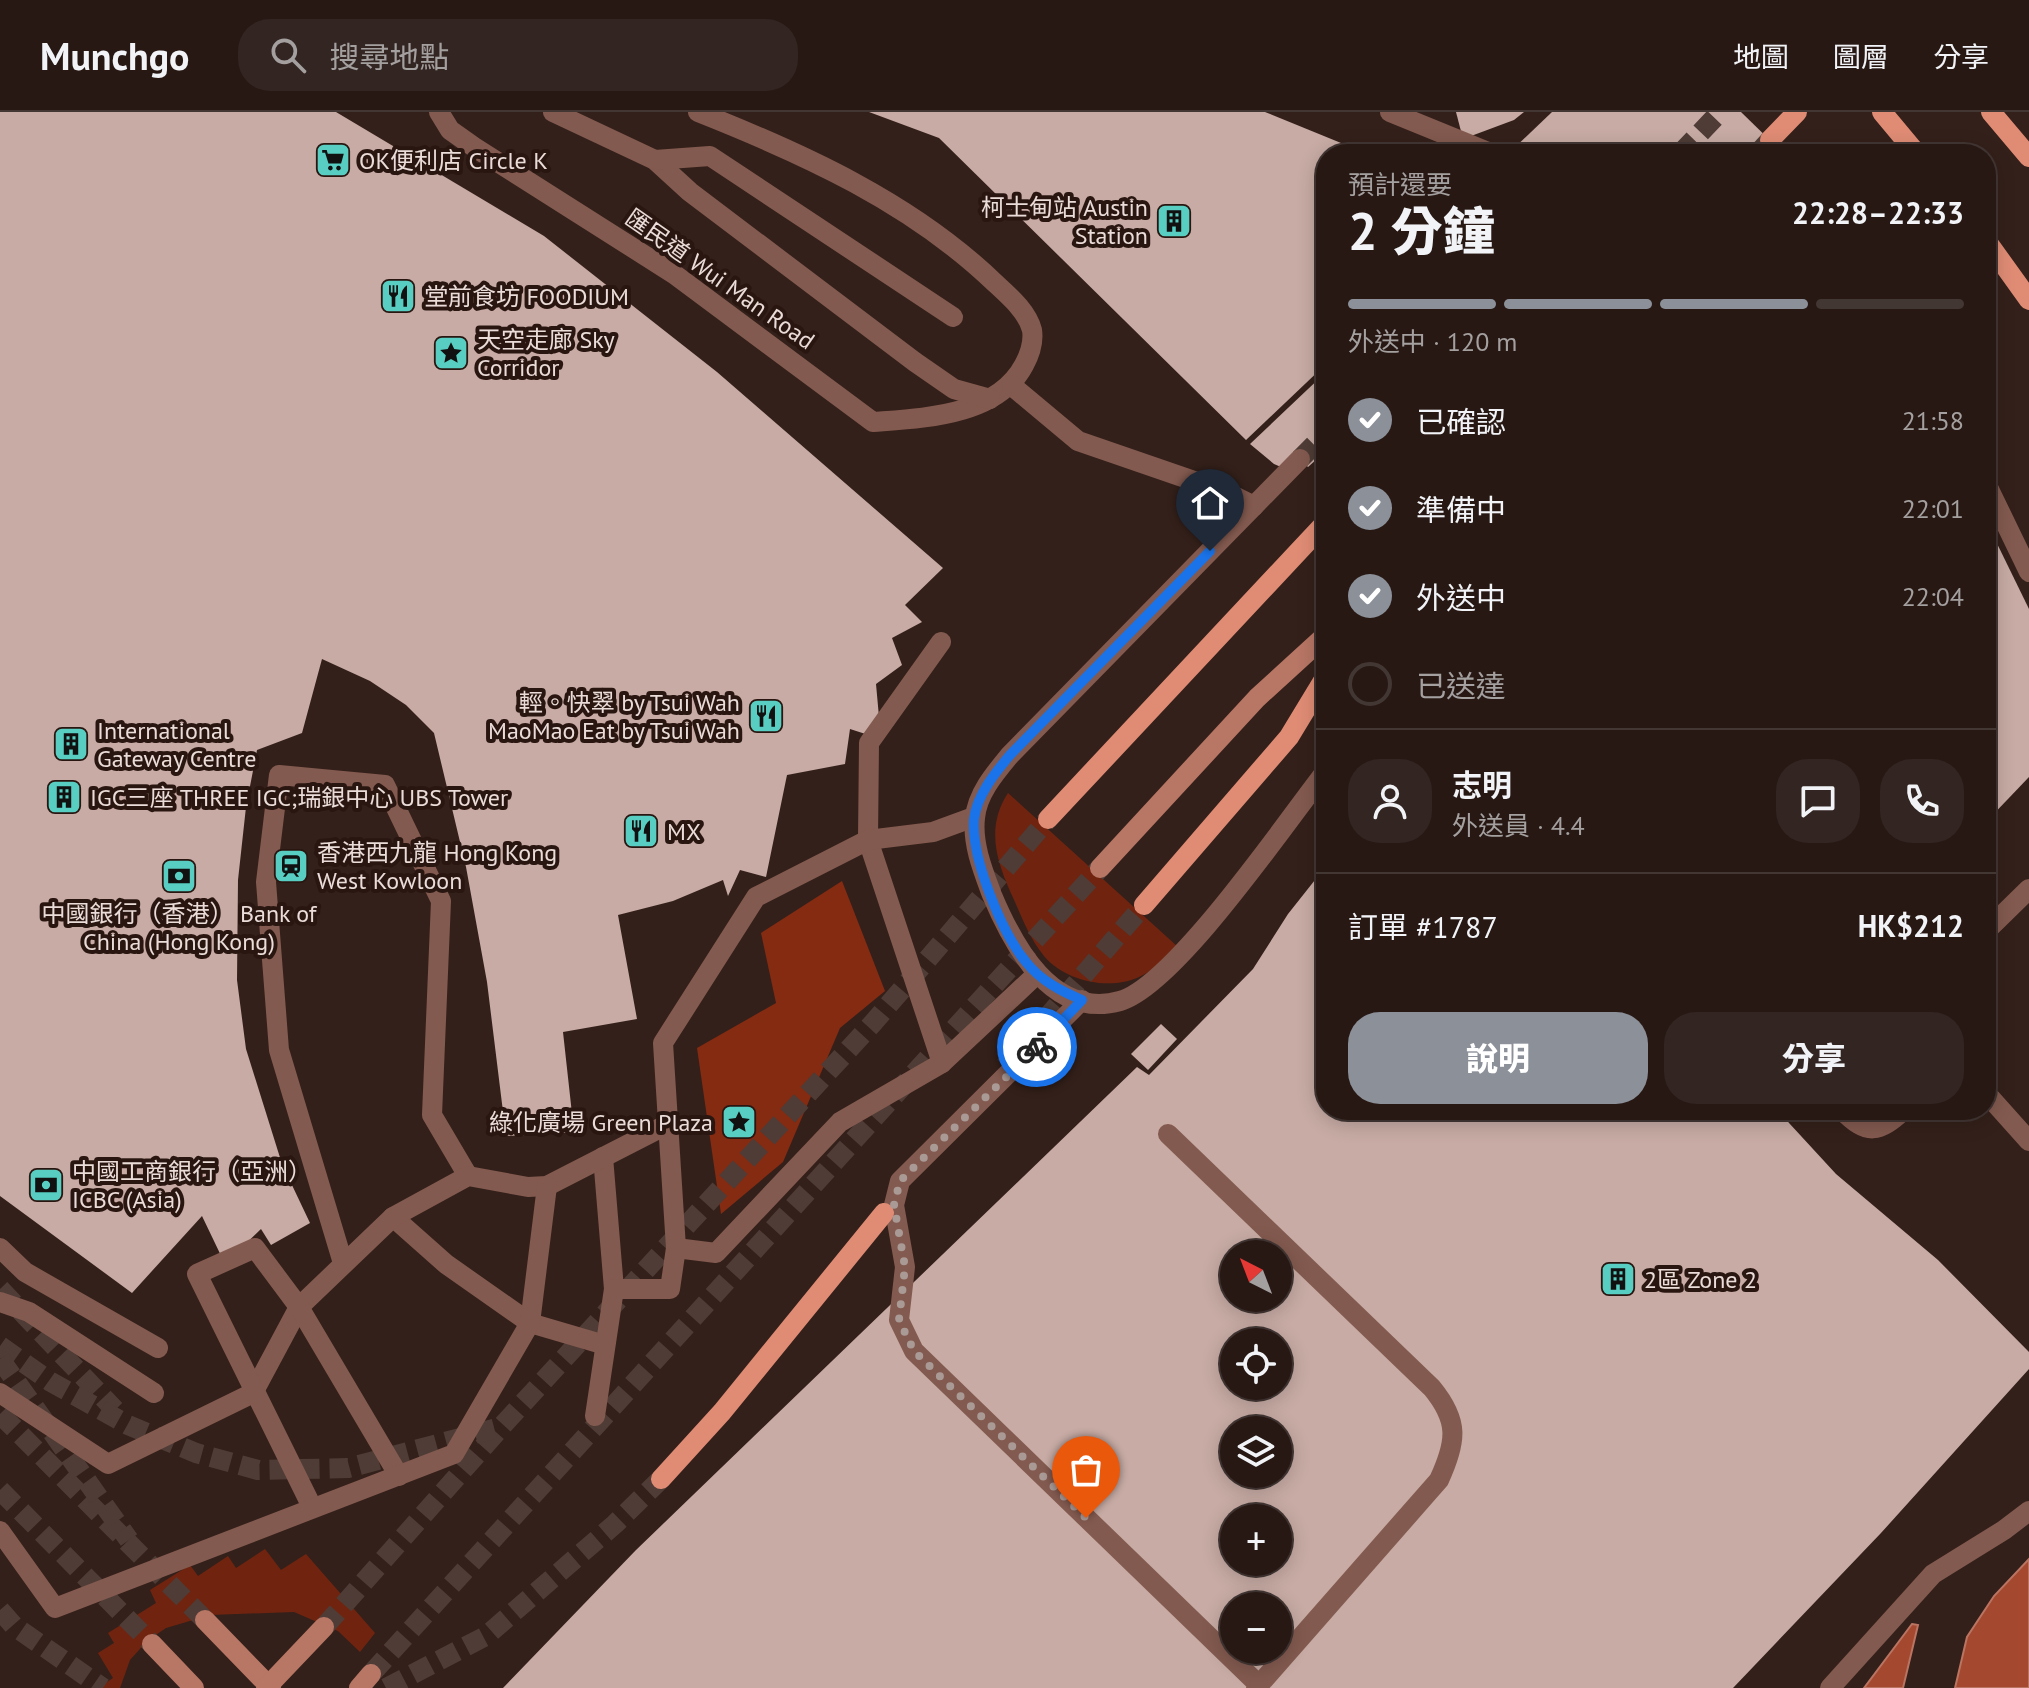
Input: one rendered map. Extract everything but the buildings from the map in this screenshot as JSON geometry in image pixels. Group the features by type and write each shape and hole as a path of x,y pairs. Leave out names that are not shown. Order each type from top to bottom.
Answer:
{"main road":[{"path":"1770,140 1797,112"},
{"path":"1882,112 1909,144"},
{"path":"1991,112 2029,157"},
{"path":"1996,254 2029,300"},
{"path":"1048,819 1316,533"},
{"path":"1100,868 1257,698 1316,644"},
{"path":"1144,905 1289,737 1316,692"},
{"path":"661,1479 722,1412 884,1213"},
{"path":"205,1620 268,1687 324,1627"},
{"path":"152,1644 194,1688"}],"street":[{"name":"匯民道 Wui Man Road","path":"439,112 450,130 674,274 873,422 930,417 990,399 1011,385 1032,349 1032,329 1017,304 986,274 928,226 843,177 773,141 698,112"},
{"name":"匯民道 Wui Man Road","path":"553,112 655,160 690,192 915,362 954,389 990,399"},
{"path":"1390,112 1468,144"},
{"name":"匯民道 Wui Man Road","path":"655,160 710,156 953,317"},
{"path":"1011,385 1078,441 1226,492 1254,506"},
{"path":"1300,459 1010,755 994,774 974,817 976,843 986,880 1014,944 1037,974 1082,1000 1120,1001 1145,989 1165,973 1316,784"},
{"path":"1996,504 2029,572"},
{"path":"941,642 869,743 868,840 942,1063"},
{"path":"343,1263 279,1050 266,882 279,775 385,785 441,901 432,1115 468,1176"},
{"path":"614,1289 670,1289 676,1248 663,1043 756,897 868,840 933,832 974,817"},
{"path":"1996,921 2029,889"},
{"path":"676,1248 716,1253 840,1122 942,1063 1037,974"},
{"path":"1082,1000 900,1181 894,1205 905,1267 899,1320 914,1351 1257,1687 1439,1480 1448,1460 1452,1436 1450,1410 1432,1388 1168,1134"},
{"path":"1996,1104 2029,1141"},
{"path":"1851,1120 1870,1129 1885,1127 1893,1120"},
{"path":"0,1393 108,1464 253,1393 299,1307 393,1217 468,1176 528,1187 547,1186 668,1124"},
{"path":"595,1416 614,1289 603,1157"},
{"path":"0,1531 55,1608 454,1454 530,1323 547,1186"},
{"path":"393,1217 446,1264 530,1323 605,1345"},
{"path":"0,1248 25,1272 158,1348"},
{"path":"312,1507 253,1393 197,1274 255,1248 299,1307 399,1476"},
{"path":"0,1302 29,1312 154,1393"},
{"path":"1830,1688 1933,1574 2029,1511"}],"shaded area":[{"path":"1008,793 1178,947 1144,974 1114,983 1088,981 1053,965 1039,950 1028,930 999,861 995,834 1001,807"},
{"path":"842,881 885,991 840,1028 783,1162 721,1214 697,1048 776,1003 761,933"},
{"path":"265,1549 281,1570 306,1554 375,1633 360,1652 338,1631 294,1612 210,1615 166,1628 147,1641 130,1660 120,1688 98,1688 113,1678 98,1653 114,1643 108,1633 156,1603 150,1590 190,1565 198,1576 228,1556 236,1568"},
{"path":"2029,1559 2029,1688 1955,1688 1967,1637 1994,1596"},
{"path":"1912,1624 1918,1625 1903,1688 1864,1688"}],"tunnel":[{"path":"1690,144 1720,112"},
{"path":"1766,144 1770,140"},
{"path":"1300,459 1316,443"},
{"path":"0,1346 51,1382 128,1425 196,1453 258,1470 348,1468 501,1427 873,1023 1048,819"},
{"path":"371,1674 1100,868"},
{"path":"1005,1066 1144,905"},
{"path":"0,1289 115,1410"},
{"path":"0,1359 129,1540"},
{"path":"0,1414 205,1620"},
{"path":"324,1627 501,1427"},
{"path":"386,1688 486,1636 615,1524 661,1479"},
{"path":"0,1490 152,1644"},
{"path":"0,1610 14,1626 103,1688"}],"way so far":[{"path":"1037,1047 900,1181 894,1205 905,1267 899,1320 914,1351 1086,1518"}],"place":[{"name":"OK便利店 Circle K","path":"333,160"},
{"name":"柯士甸站 Austin Station","path":"1174,221"},
{"name":"堂前食坊 FOODIUM","path":"398,296"},
{"name":"天空走廊 Sky Corridor","path":"451,353"},
{"name":"輕。快翠 by Tsui Wah MaoMao Eat by Tsui Wah","path":"766,716"},
{"name":"International Gateway Centre","path":"71,744"},
{"name":"IGC三座 THREE IGC;瑞銀中心 UBS Tower","path":"64,797"},
{"name":"MX","path":"641,831"},
{"name":"香港西九龍 Hong Kong West Kowloon","path":"291,866"},
{"name":"中國銀行（香港） Bank of China (Hong Kong)","path":"179,876"},
{"name":"綠化廣場 Green Plaza","path":"739,1122"},
{"name":"中國工商銀行（亞洲） ICBC (Asia)","path":"46,1185"},
{"name":"2區 Zone 2","path":"1618,1279"}],"route":[{"path":"1037,1047 1082,1000 1049,984 1025,961 1014,944 982,869 974,817 994,774 1010,755 1210,551"}]}
